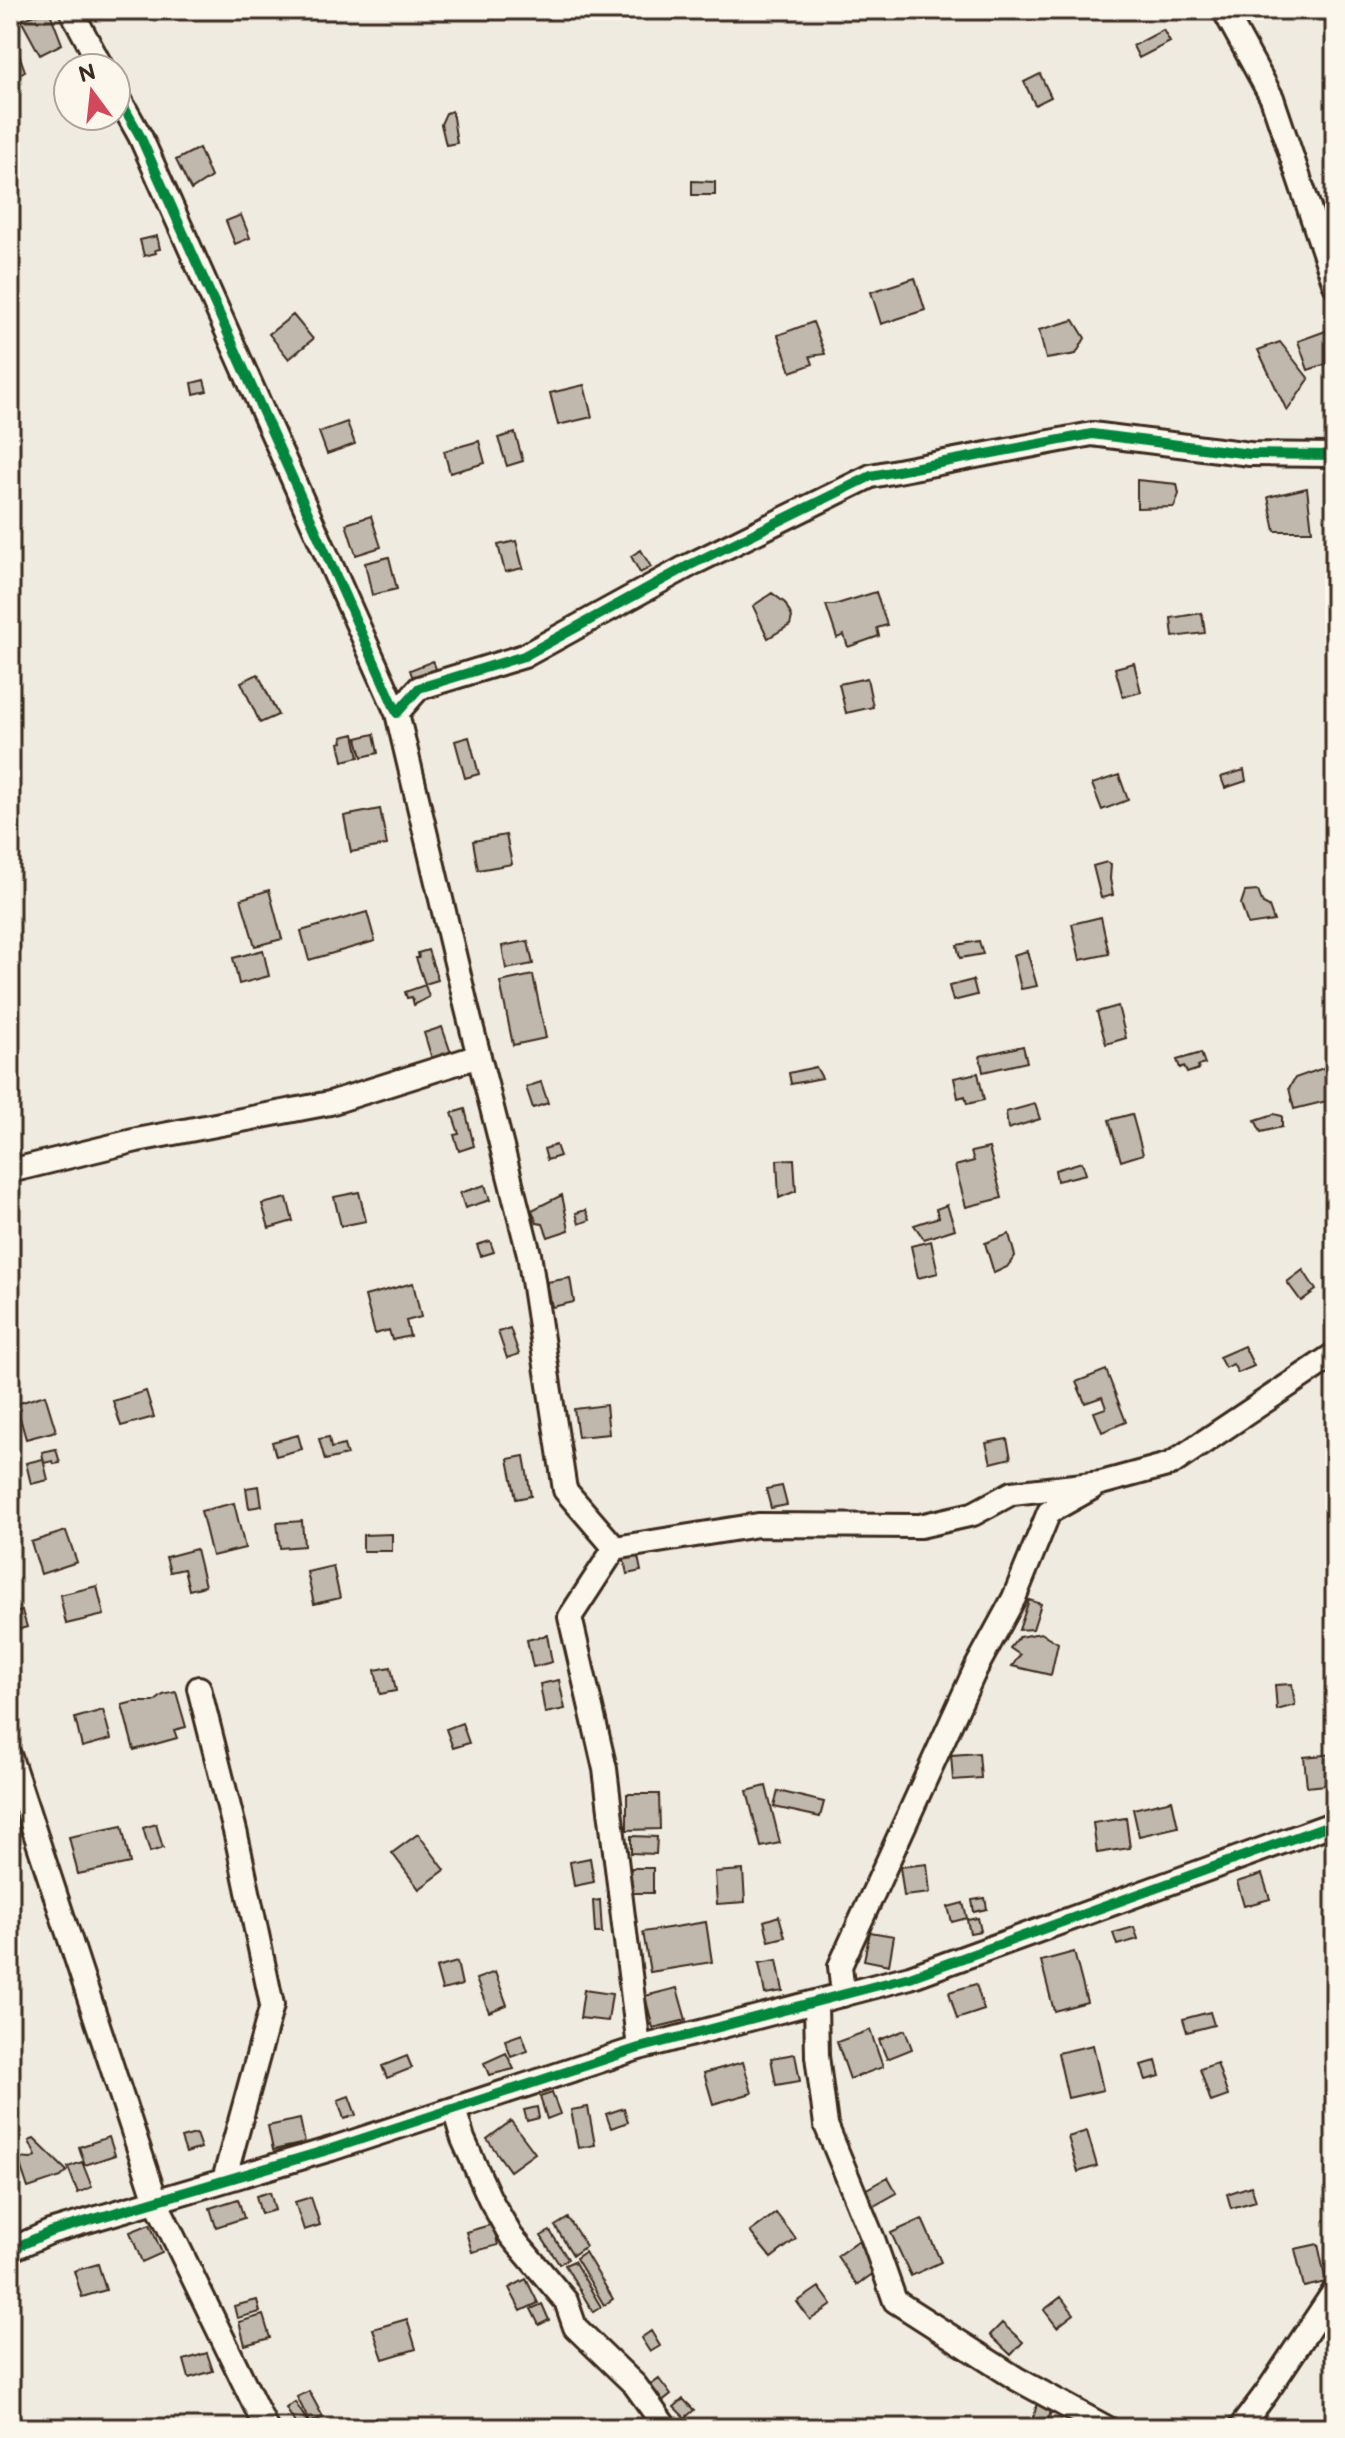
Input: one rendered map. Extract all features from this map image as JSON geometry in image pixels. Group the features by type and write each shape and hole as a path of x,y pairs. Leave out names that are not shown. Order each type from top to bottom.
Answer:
{"street":[{"path":"71,10 93,52"},
{"path":"1224,10 1272,98 1335,285"},
{"path":"132,122 397,713 529,1254 565,1490 615,1548"},
{"path":"397,713 419,688 524,656 688,566 871,476 1092,434 1250,454 1335,455"},
{"path":"10,1171 137,1140 330,1103 479,1056"},
{"path":"639,2048 605,1769 570,1617 615,1548 758,1525 920,1526 973,1514 1012,1493 1101,1483 1171,1464 1335,1354"},
{"path":"843,1995 840,1966 976,1668 1014,1598 1049,1512 1101,1483"},
{"path":"199,1688 236,1835 272,2005 224,2180"},
{"path":"10,1757 156,2201 266,2428"},
{"path":"10,2250 50,2232 454,2109 639,2048 910,1977 1335,1823"},
{"path":"816,2002 817,2056 826,2125 895,2301 1017,2379 1107,2428"},
{"path":"454,2109 463,2139 490,2199 511,2236 566,2301 575,2327 635,2385 666,2428"},
{"path":"1240,2428 1335,2290"}],"building":[{"path":"49,10 62,44 40,55 21,20"},
{"path":"1163,30 1170,42 1139,58 1133,46"},
{"path":"15,43 25,71 10,80 10,46"},
{"path":"1040,74 1051,97 1035,105 1024,82"},
{"path":"452,111 457,143 446,145 441,124 446,113"},
{"path":"199,148 211,177 191,190 176,160"},
{"path":"692,181 715,182 715,195 692,195"},
{"path":"241,215 250,238 235,244 226,221"},
{"path":"157,236 160,249 144,256 140,240"},
{"path":"915,278 925,310 881,324 871,292"},
{"path":"293,315 313,339 289,359 269,334"},
{"path":"1074,320 1085,338 1076,354 1046,359 1039,330"},
{"path":"813,322 825,354 810,356 813,364 791,372 778,335"},
{"path":"1334,328 1335,361 1308,370 1298,341"},
{"path":"1280,342 1309,379 1287,411 1258,350"},
{"path":"204,380 207,391 194,394 192,383"},
{"path":"584,385 592,417 558,425 550,393"},
{"path":"347,422 355,444 327,454 319,432"},
{"path":"515,433 523,461 507,466 498,438"},
{"path":"479,441 485,463 450,473 444,451"},
{"path":"1137,480 1177,484 1179,494 1174,507 1137,508"},
{"path":"1307,488 1312,531 1275,531 1268,497"},
{"path":"371,516 381,547 356,555 346,524"},
{"path":"516,541 523,568 505,572 498,545"},
{"path":"641,550 651,567 640,573 631,556"},
{"path":"389,557 397,589 372,595 365,563"},
{"path":"876,592 887,625 877,628 879,636 848,647 844,635 837,638 826,605"},
{"path":"772,593 785,603 792,617 790,625 768,638 753,606"},
{"path":"1202,613 1205,633 1173,637 1171,618"},
{"path":"433,661 445,692 421,701 410,670"},
{"path":"1134,663 1141,692 1123,697 1115,668"},
{"path":"258,674 278,715 260,723 241,682"},
{"path":"867,678 873,707 846,713 839,684"},
{"path":"354,734 359,757 343,761 339,743 343,742 342,737"},
{"path":"374,734 378,753 362,757 357,738"},
{"path":"469,737 479,774 465,778 455,741"},
{"path":"1244,770 1246,781 1225,788 1221,777"},
{"path":"1119,775 1128,800 1102,810 1092,784"},
{"path":"380,809 387,845 351,852 344,816"},
{"path":"506,835 512,864 478,870 473,841"},
{"path":"1107,862 1111,864 1113,895 1101,898 1093,866"},
{"path":"269,890 282,939 255,946 241,899"},
{"path":"1258,891 1274,921 1248,925 1241,904 1245,892"},
{"path":"367,912 375,941 309,960 301,931"},
{"path":"1101,917 1109,954 1080,960 1072,924"},
{"path":"528,941 533,964 506,969 502,946"},
{"path":"979,941 983,954 960,958 957,945"},
{"path":"263,950 269,976 239,984 233,958"},
{"path":"428,950 438,980 425,984 416,958 419,958 418,953"},
{"path":"1027,951 1037,986 1021,989 1013,955"},
{"path":"533,975 546,1038 513,1045 500,982"},
{"path":"973,980 977,995 953,1001 949,986"},
{"path":"425,985 429,997 414,1005 412,997 407,998 405,992"},
{"path":"1118,1006 1126,1038 1106,1044 1097,1012"},
{"path":"442,1027 452,1056 433,1062 424,1033"},
{"path":"1023,1046 1027,1062 983,1072 980,1056"},
{"path":"1201,1053 1205,1064 1198,1066 1199,1069 1187,1073 1184,1066 1180,1068 1177,1060"},
{"path":"1335,1064 1335,1099 1294,1109 1289,1088 1295,1078"},
{"path":"816,1067 822,1078 791,1084 789,1073"},
{"path":"978,1073 984,1100 967,1104 965,1096 958,1098 954,1078"},
{"path":"541,1082 548,1103 533,1108 526,1087"},
{"path":"1035,1104 1040,1119 1008,1129 1006,1112"},
{"path":"465,1109 474,1146 459,1151 454,1135 459,1134 452,1113"},
{"path":"1132,1114 1143,1154 1121,1161 1109,1120"},
{"path":"1274,1114 1282,1116 1282,1127 1261,1132 1255,1120"},
{"path":"556,1145 560,1156 547,1160 544,1149"},
{"path":"989,1148 1002,1198 966,1207 955,1166 974,1161 971,1152"},
{"path":"794,1159 796,1191 779,1198 777,1160"},
{"path":"1082,1162 1086,1174 1057,1181 1055,1170"},
{"path":"485,1185 490,1200 465,1208 460,1193"},
{"path":"359,1192 366,1221 341,1226 334,1197"},
{"path":"562,1195 569,1230 548,1237 532,1210"},
{"path":"287,1198 293,1221 269,1228 262,1204"},
{"path":"947,1205 955,1229 924,1239 914,1225 939,1217 936,1209"},
{"path":"586,1210 590,1220 579,1224 576,1213"},
{"path":"1009,1234 1015,1256 1007,1267 994,1273 985,1243"},
{"path":"490,1241 494,1252 481,1256 477,1245"},
{"path":"931,1241 938,1273 918,1278 911,1246"},
{"path":"1303,1270 1316,1290 1301,1301 1287,1282"},
{"path":"570,1278 574,1302 552,1307 547,1282"},
{"path":"413,1283 421,1317 406,1321 410,1336 392,1340 389,1330 375,1334 365,1296"},
{"path":"510,1328 519,1354 507,1358 498,1332"},
{"path":"1244,1346 1254,1366 1238,1373 1233,1364 1225,1368 1219,1357"},
{"path":"1106,1370 1126,1422 1102,1432 1094,1412 1106,1408 1102,1397 1085,1403 1076,1382"},
{"path":"146,1391 154,1417 121,1426 113,1401"},
{"path":"45,1395 56,1431 26,1439 16,1404"},
{"path":"606,1405 609,1434 578,1437 574,1409"},
{"path":"298,1435 302,1449 276,1456 272,1442"},
{"path":"329,1437 331,1448 344,1445 347,1455 325,1460 319,1439"},
{"path":"1007,1439 1011,1458 991,1463 986,1443"},
{"path":"56,1449 60,1463 44,1463 42,1452"},
{"path":"524,1456 531,1496 516,1499 508,1459"},
{"path":"43,1459 48,1480 31,1484 26,1463"},
{"path":"259,1486 262,1506 249,1508 246,1488"},
{"path":"782,1486 787,1505 771,1508 766,1489"},
{"path":"234,1503 245,1548 212,1556 201,1511"},
{"path":"302,1521 304,1546 280,1548 277,1523"},
{"path":"66,1531 77,1562 41,1574 31,1542"},
{"path":"392,1534 392,1551 363,1551 363,1535"},
{"path":"636,1547 641,1571 627,1574 622,1551"},
{"path":"196,1549 205,1586 189,1590 184,1569 170,1572 166,1557"},
{"path":"333,1566 340,1598 314,1604 307,1572"},
{"path":"97,1586 104,1615 66,1624 60,1595"},
{"path":"1029,1600 1041,1604 1033,1629 1019,1630"},
{"path":"22,1611 27,1627 10,1632 10,1614"},
{"path":"1041,1633 1058,1643 1051,1675 1012,1666 1020,1655 1010,1648 1019,1637"},
{"path":"547,1635 552,1662 533,1667 527,1640"},
{"path":"391,1667 396,1691 380,1694 375,1670"},
{"path":"559,1680 565,1709 545,1713 540,1684"},
{"path":"1292,1684 1295,1705 1277,1710 1275,1685"},
{"path":"176,1692 186,1727 174,1730 177,1738 134,1750 122,1705 154,1702 163,1695"},
{"path":"103,1710 111,1739 82,1747 75,1718"},
{"path":"462,1723 469,1743 453,1748 446,1729"},
{"path":"979,1753 981,1778 953,1780 951,1755"},
{"path":"1335,1754 1335,1784 1307,1787 1304,1757"},
{"path":"766,1786 780,1843 761,1847 747,1791"},
{"path":"778,1791 824,1802 820,1817 774,1807"},
{"path":"627,1794 659,1794 660,1829 627,1830"},
{"path":"1172,1800 1178,1827 1139,1836 1133,1809"},
{"path":"1126,1818 1130,1848 1097,1853 1093,1823"},
{"path":"156,1824 163,1848 150,1852 143,1828"},
{"path":"122,1826 130,1863 78,1874 69,1837"},
{"path":"418,1834 445,1870 419,1889 392,1853"},
{"path":"631,1836 657,1837 656,1854 631,1853"},
{"path":"590,1858 594,1882 574,1886 570,1862"},
{"path":"927,1864 930,1893 904,1896 900,1867"},
{"path":"631,1868 653,1868 653,1893 631,1893"},
{"path":"743,1870 745,1902 717,1904 715,1872"},
{"path":"1262,1874 1270,1899 1244,1906 1237,1882"},
{"path":"985,1898 987,1909 974,1912 972,1900"},
{"path":"600,1900 602,1933 595,1933 593,1901"},
{"path":"963,1903 967,1918 952,1922 948,1907"},
{"path":"779,1916 785,1937 769,1941 764,1921"},
{"path":"978,1918 981,1931 970,1933 967,1920"},
{"path":"706,1922 712,1962 650,1972 643,1932"},
{"path":"1134,1927 1138,1939 1117,1945 1113,1933"},
{"path":"870,1932 894,1936 889,1965 864,1960"},
{"path":"1074,1952 1087,2002 1054,2011 1041,1961"},
{"path":"777,1960 783,1991 765,1994 759,1963"},
{"path":"457,1962 462,1985 442,1990 436,1968"},
{"path":"495,1972 507,2005 489,2012 476,1979"},
{"path":"976,1984 984,2010 957,2019 949,1992"},
{"path":"677,1988 686,2020 653,2028 645,1996"},
{"path":"584,1990 612,1994 608,2021 580,2018"},
{"path":"1210,2012 1214,2025 1187,2032 1183,2019"},
{"path":"870,2030 883,2067 850,2079 837,2042"},
{"path":"905,2030 912,2049 887,2059 879,2040"},
{"path":"522,2034 528,2051 511,2057 505,2040"},
{"path":"1093,2045 1103,2090 1068,2098 1058,2053"},
{"path":"506,2053 514,2069 489,2075 484,2063"},
{"path":"795,2054 800,2081 776,2085 771,2058"},
{"path":"407,2056 412,2068 387,2078 382,2066"},
{"path":"1156,2061 1160,2076 1146,2080 1141,2065"},
{"path":"743,2062 752,2093 713,2104 704,2073"},
{"path":"1217,2063 1228,2096 1211,2102 1200,2069"},
{"path":"552,2093 560,2114 547,2119 540,2097"},
{"path":"349,2096 356,2115 344,2119 338,2100"},
{"path":"537,2107 539,2118 527,2121 524,2110"},
{"path":"588,2107 595,2145 578,2148 571,2110"},
{"path":"624,2108 628,2122 611,2128 606,2114"},
{"path":"300,2119 305,2143 273,2150 268,2126"},
{"path":"511,2121 535,2153 510,2171 487,2139"},
{"path":"1087,2131 1097,2166 1078,2172 1068,2137"},
{"path":"196,2134 201,2148 186,2153 181,2138"},
{"path":"109,2137 115,2155 85,2165 79,2147"},
{"path":"34,2139 67,2171 61,2177 28,2188 18,2158 31,2159 36,2156 29,2141"},
{"path":"82,2162 92,2187 78,2193 68,2167"},
{"path":"888,2177 897,2193 865,2211 856,2195"},
{"path":"1251,2186 1256,2201 1231,2208 1227,2194"},
{"path":"270,2192 275,2210 261,2214 256,2196"},
{"path":"311,2197 320,2225 304,2230 295,2202"},
{"path":"238,2199 244,2218 216,2227 210,2208"},
{"path":"776,2213 796,2239 771,2258 750,2232"},
{"path":"568,2218 586,2246 573,2255 555,2226"},
{"path":"922,2219 941,2262 911,2276 891,2233"},
{"path":"150,2224 162,2253 142,2262 130,2232"},
{"path":"493,2224 498,2245 472,2252 466,2232"},
{"path":"550,2231 568,2259 559,2264 541,2236"},
{"path":"858,2241 878,2270 857,2285 837,2256"},
{"path":"1318,2244 1326,2282 1304,2287 1295,2249"},
{"path":"585,2252 613,2299 604,2305 576,2258"},
{"path":"574,2261 601,2307 593,2312 565,2265"},
{"path":"98,2264 106,2290 82,2297 74,2271"},
{"path":"526,2279 538,2303 521,2311 509,2288"},
{"path":"819,2287 832,2305 810,2320 797,2302"},
{"path":"1061,2297 1074,2314 1057,2327 1044,2310"},
{"path":"257,2300 260,2312 237,2318 234,2306"},
{"path":"542,2304 549,2320 539,2325 531,2309"},
{"path":"263,2315 270,2338 245,2345 239,2322"},
{"path":"407,2319 416,2349 383,2359 373,2329"},
{"path":"1002,2323 1023,2342 1011,2355 990,2335"},
{"path":"651,2331 660,2346 650,2352 641,2338"},
{"path":"207,2353 213,2371 189,2378 184,2360"},
{"path":"659,2379 671,2395 661,2403 648,2387"},
{"path":"309,2391 323,2417 310,2423 297,2397"},
{"path":"683,2399 694,2410 685,2418 674,2407"},
{"path":"295,2402 309,2424 302,2428 298,2428 286,2408"},
{"path":"1037,2403 1052,2407 1048,2422 1033,2418"},
{"path":"90,2419 94,2428 66,2428"}],"cycle path":[{"path":"132,122 397,713 419,688 524,656 688,566 871,476 1092,434 1250,454 1335,455"},
{"path":"10,2250 50,2232 331,2149 639,2048 910,1977 1335,1823"}]}
